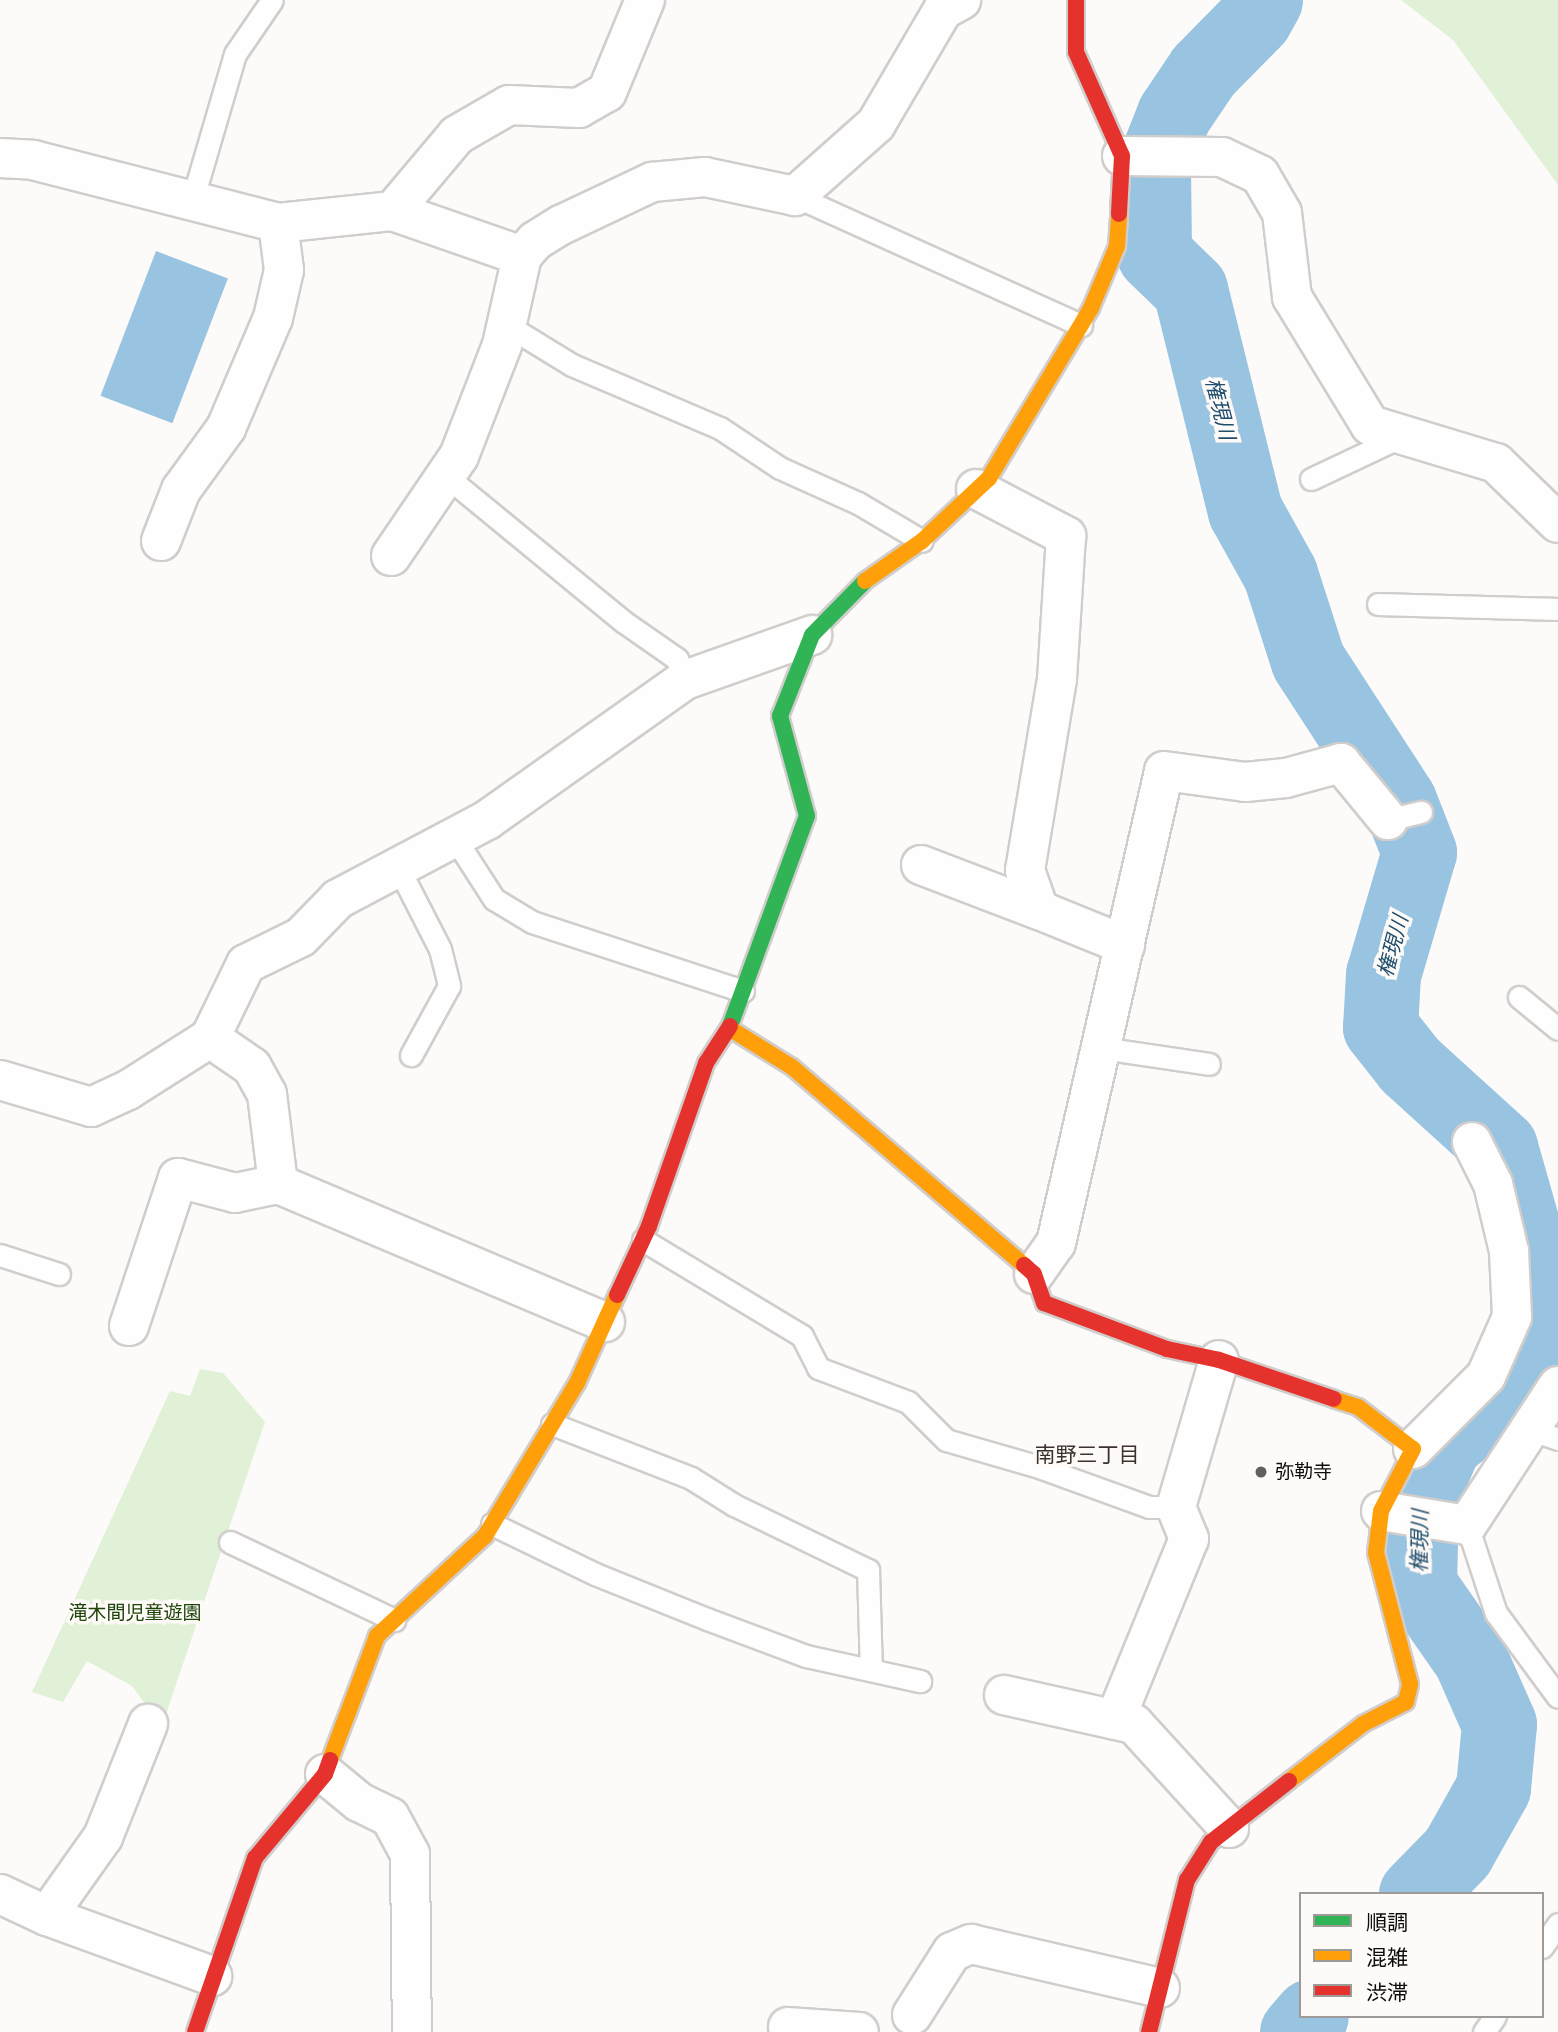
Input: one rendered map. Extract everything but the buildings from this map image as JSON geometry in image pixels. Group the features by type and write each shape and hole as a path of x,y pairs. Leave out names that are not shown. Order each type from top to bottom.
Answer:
{"street":[{"path":"393,211 457,135 509,105 579,108 607,92 645,0"},
{"path":"391,556 446,476 474,419 502,345 522,256 535,241 561,225 652,182 705,177 795,196 876,124 943,10 961,0"},
{"path":"195,2032 212,1976 255,1858 325,1774 377,1636 492,1524 552,1424 605,1322 643,1240 706,1063 729,1028 807,816 780,716 812,635 867,579 922,541 989,478 1081,325 1117,246 1131,155 1076,52 1076,0"},
{"path":"1131,155 1185,154 1222,157 1260,175 1282,214 1292,296 1320,349 1370,425 1496,463 1558,523"},
{"path":"0,158 33,160 278,223 393,211 522,256"},
{"path":"161,541 181,490 226,428 273,318 284,270 278,223"},
{"path":"976,489 1066,536 1057,679 1025,870 1039,910"},
{"path":"0,1080 90,1107 128,1090 210,1038 246,964 301,937 338,899 487,820 685,680 812,635"},
{"path":"1034,1274 1056,1243 1164,771 1245,782 1286,778 1341,763 1404,816"},
{"path":"921,865 1125,945"},
{"path":"729,1028 803,1076 898,1153 1034,1274 1044,1303 1167,1349 1219,1360 1358,1407 1413,1449"},
{"path":"210,1038 252,1067 267,1094 278,1184"},
{"path":"1149,2032 1187,1880 1212,1842 1363,1724 1406,1702 1410,1684 1376,1553 1394,1513 1413,1449 1486,1376 1511,1317 1506,1238 1493,1184 1472,1142"},
{"path":"129,1326 178,1178 235,1193 278,1184 605,1322"},
{"path":"1115,1720 1189,1539 1176,1507 1219,1360"},
{"path":"1394,1513 1456,1523 1544,1434 1558,1386"},
{"path":"1004,1695 1134,1724 1229,1828"},
{"path":"47,1916 103,1838 148,1724"},
{"path":"325,1774 359,1802 390,1817 410,1854 412,2032"},
{"path":"3,1898 212,1976"},
{"path":"912,2015 952,1952 971,1944 1160,1988"},
{"path":"788,2027 859,2032"}],"lane":[{"path":"192,201 234,54 272,0"},
{"path":"795,196 1081,325"},
{"path":"505,324 572,365 720,428 780,468 858,503 922,541"},
{"path":"1311,480 1404,435"},
{"path":"446,476 624,622 677,659 685,680"},
{"path":"1378,604 1558,609"},
{"path":"454,837 494,899 532,922 743,991"},
{"path":"398,867 439,949 449,986 411,1055"},
{"path":"1519,996 1558,1029"},
{"path":"1101,1048 1209,1064"},
{"path":"643,1240 802,1336 818,1368 908,1402 946,1440 1037,1466 1149,1507 1176,1507"},
{"path":"0,1255 59,1274"},
{"path":"552,1424 691,1478 734,1505 868,1570 871,1670"},
{"path":"1456,1523 1496,1613 1558,1698"},
{"path":"492,1524 595,1574 806,1656 920,1681"},
{"path":"230,1542 394,1620"},
{"path":"1544,1944 1558,1924"}],"green space":[{"path":"1401,0 1558,0 1558,185 1453,40"},
{"name":"滝木間児童遊園","path":"200,1369 223,1373 265,1422 165,1717 149,1709 132,1686 87,1661 63,1702 32,1692 170,1391 190,1396"}],"water":[{"path":"156,251 228,279 172,423 100,396"}],"waterway":[{"name":"権現川","path":"1265,0 1255,18 1203,71 1174,114 1153,167 1154,254 1190,289 1245,511 1280,574 1308,661 1399,801 1419,852 1383,974 1380,1027 1410,1065 1500,1147 1533,1263 1533,1343 1503,1396 1444,1443 1421,1498 1419,1585 1470,1658 1499,1724 1493,1788 1457,1852 1418,1892"},
{"name":"権現川","path":"1297,2032 1309,2018"}],"traffic: fast":[{"path":"730,1026 807,816 780,716 812,635 865,581"}],"traffic: slow":[{"path":"865,581 922,541 989,478 1091,308 1117,246 1119,214"},
{"path":"729,1028 792,1067 1024,1265"},
{"path":"330,1760 377,1636 485,1536 577,1383 617,1295"},
{"path":"1289,1781 1363,1724 1406,1702 1410,1684 1376,1553 1381,1511 1413,1449 1358,1407 1334,1399"}],"traffic: jam":[{"path":"1076,0 1076,52 1122,156 1119,214"},
{"path":"617,1295 649,1226 706,1063 730,1026"},
{"path":"1024,1265 1034,1274 1044,1303 1167,1349 1219,1360 1334,1399"},
{"path":"195,2032 255,1858 325,1774 330,1760"},
{"path":"1149,2032 1187,1880 1211,1842 1289,1781"}],"place":[{"name":"弥勒寺","path":"1261,1472"}],"district":[{"name":"南野三丁目","path":"1087,1455"}]}
